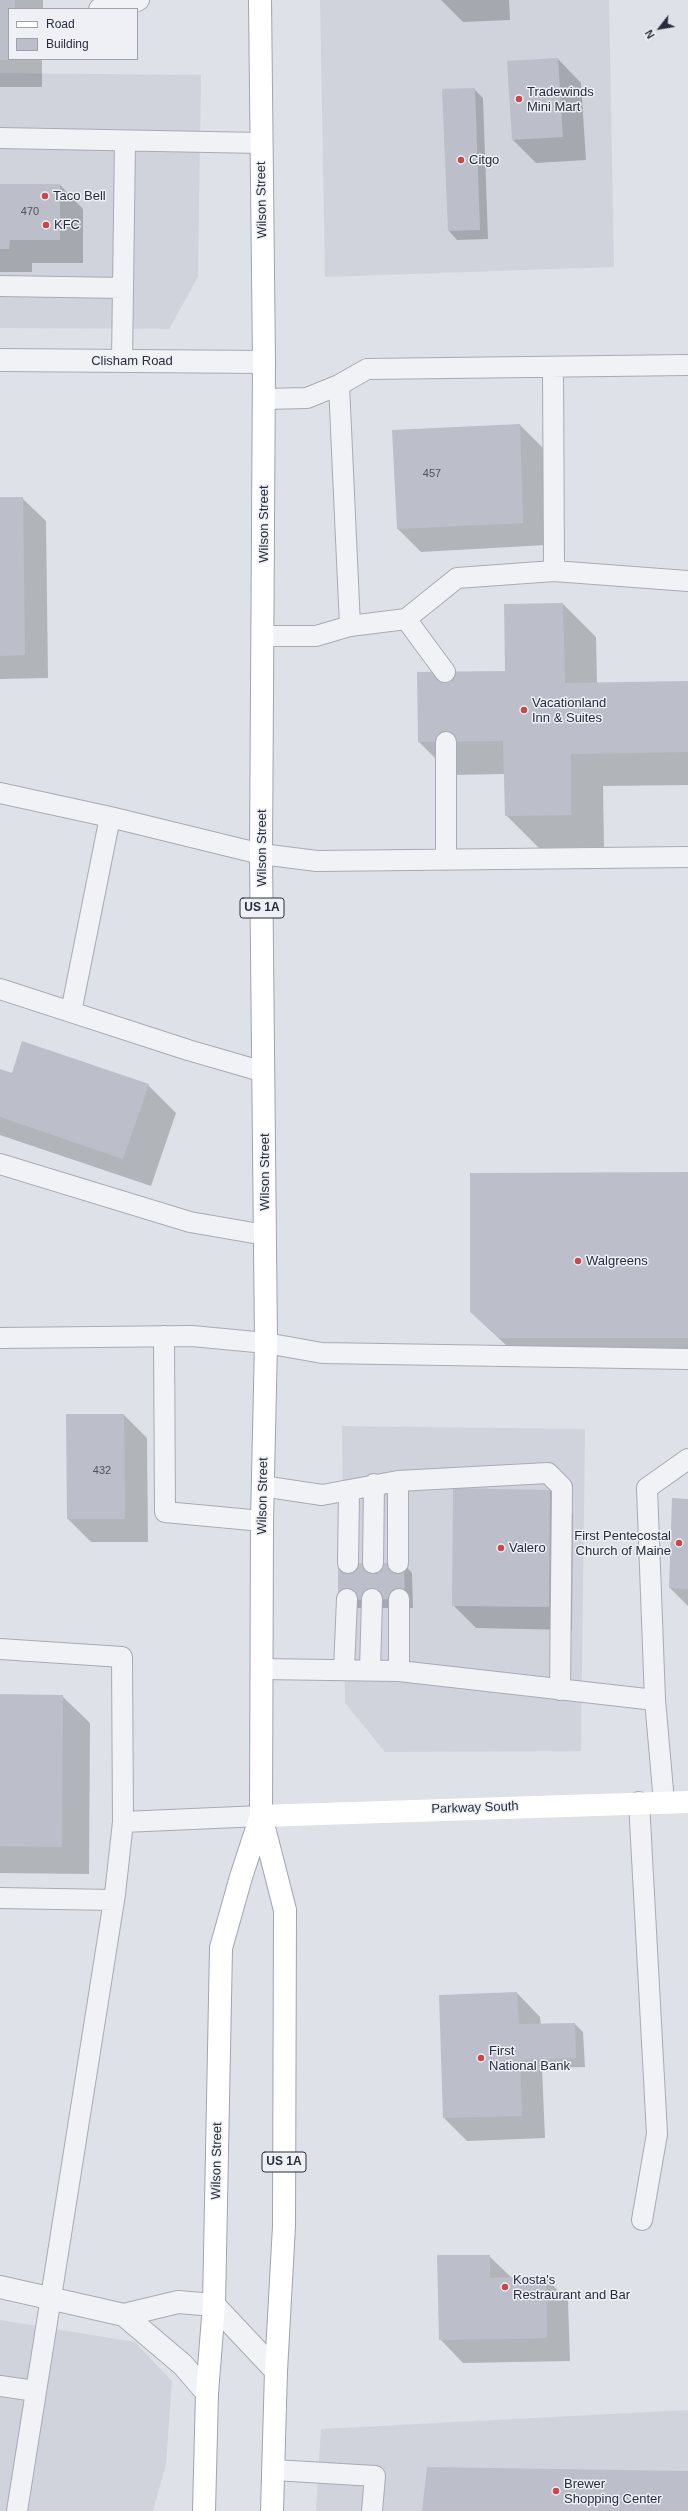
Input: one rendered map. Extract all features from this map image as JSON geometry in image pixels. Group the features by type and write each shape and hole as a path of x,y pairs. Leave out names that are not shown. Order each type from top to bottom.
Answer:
{"main road":[{"name":"Wilson Street","path":"260,0 264,362 264,636 261,854 266,1235 266,1343 262,1486 261,1816 285,1910 284,2226 276,2371 272,2511"},
{"name":"Parkway South","path":"261,1816 639,1802 688,1802"},
{"name":"Wilson Street","path":"204,2511 207,2393 214,2305 221,1948 241,1876 261,1816"},
{"path":"192,2511 205,2465"}],"street":[{"name":"Clisham Road","path":"0,360 264,362"},
{"path":"0,2287 50,2296 124,2315 183,2365 207,2393"},
{"path":"124,2315 178,2302 214,2305 276,2371"}],"lane":[{"path":"103,8 128,2"},
{"path":"0,138 125,142 261,143"},
{"path":"122,361 125,142"},
{"path":"0,286 123,288"},
{"path":"264,399 307,398 339,385 367,369 688,365"},
{"path":"552,367 554,571"},
{"path":"339,385 350,626"},
{"path":"264,636 316,636 350,626 406,619 457,578 554,571 688,581"},
{"path":"406,619 445,672"},
{"path":"446,742 446,860"},
{"path":"0,793 110,817 261,854 317,861 688,858"},
{"path":"71,1012 110,817"},
{"path":"0,989 188,1050 264,1072"},
{"path":"0,1164 190,1222 266,1235"},
{"path":"164,1336 165,1512 262,1521"},
{"path":"0,1338 164,1336 266,1343 322,1353 688,1359"},
{"path":"664,1802 655,1700 647,1488 688,1459"},
{"path":"262,1486 322,1495 349,1491 374,1484 398,1481 548,1473 562,1487 560,1690"},
{"path":"398,1481 398,1563"},
{"path":"373,1563 374,1484"},
{"path":"348,1563 349,1491"},
{"path":"370,1670 372,1599"},
{"path":"398,1671 399,1599"},
{"path":"344,1669 347,1600"},
{"path":"0,1649 122,1657 123,1822 114,1900 17,2511"},
{"path":"262,1668 398,1671 655,1700"},
{"path":"639,1802 657,2134 642,2220"},
{"path":"123,1822 261,1816"},
{"path":"0,1898 114,1900"},
{"path":"0,2386 35,2391"},
{"path":"274,2470 375,2476 372,2511"}],"shaded area":[{"path":"320,0 609,0 614,267 325,277"},
{"path":"0,73 201,75 198,277 169,329 0,328"},
{"path":"342,1426 585,1429 581,1751 385,1752 345,1703"},
{"path":"0,2320 135,2342 172,2381 166,2464 153,2511 0,2511"},
{"name":"Brewer Shopping Center","path":"688,2410 688,2511 316,2511 321,2429"}],"building":[{"path":"0,0 15,0 15,8 8,8 8,60 0,60"},
{"path":"558,58 563,137 512,140 507,61"},
{"name":"Citgo","path":"475,88 480,230 448,231 442,89"},
{"path":"0,184 60,184 60,240 10,240 9,249 0,249"},
{"path":"520,424 523,523 397,529 392,430"},
{"path":"0,497 23,497 25,655 0,656"},
{"path":"563,603 565,683 688,681 688,752 571,754 571,815 505,816 503,741 418,742 417,672 505,671 504,604"},
{"path":"22,1041 149,1084 123,1159 0,1117 0,1069 12,1073"},
{"path":"688,1172 688,1338 499,1338 470,1312 470,1173"},
{"path":"66,1414 124,1414 125,1519 67,1519"},
{"name":"Valero","path":"453,1488 550,1490 549,1607 452,1606"},
{"name":"First Pentecostal Church of Maine","path":"672,1498 688,1499 688,1589 669,1588"},
{"path":"338,1563 404,1563 405,1599 338,1600"},
{"path":"0,1694 63,1695 62,1847 0,1846"},
{"path":"517,1992 519,2024 575,2023 576,2058 520,2060 522,2116 443,2118 439,1995"},
{"path":"437,2255 490,2255 490,2278 546,2276 547,2338 439,2340"},
{"name":"Brewer Shopping Center","path":"427,2467 688,2471 688,2511 422,2511"}],"place":[{"name":"Tradewinds Mini Mart","path":"519,99"},
{"name":"Citgo","path":"461,160"},
{"name":"Taco Bell","path":"45,196"},
{"name":"KFC","path":"46,225"},
{"name":"Vacationland Inn & Suites","path":"524,710"},
{"name":"Walgreens","path":"578,1261"},
{"name":"First Pentecostal Church of Maine","path":"679,1543"},
{"name":"Valero","path":"501,1548"},
{"name":"First National Bank","path":"481,2058"},
{"name":"Kosta's Restraurant and Bar","path":"505,2287"},
{"name":"Brewer Shopping Center","path":"556,2491"}]}
